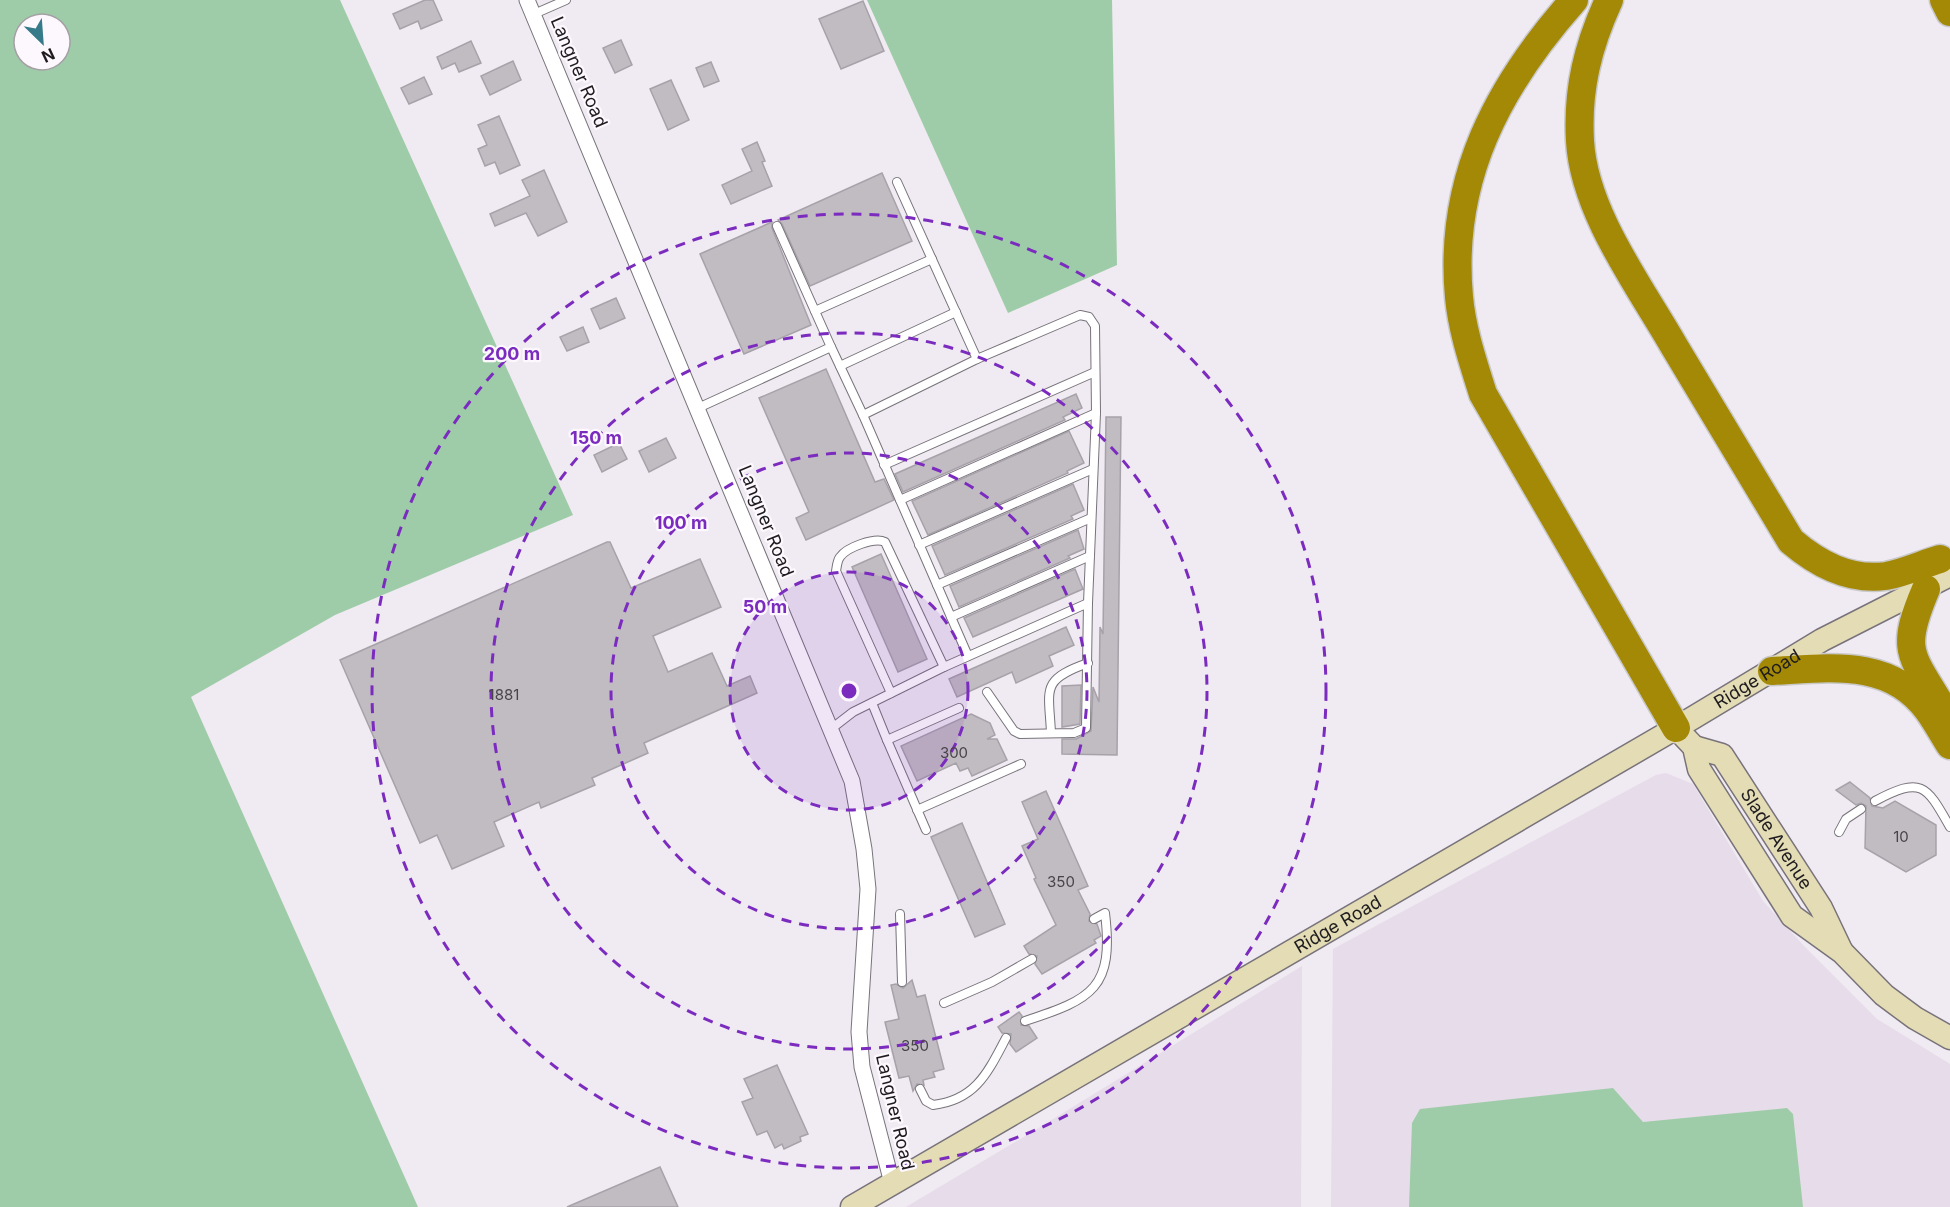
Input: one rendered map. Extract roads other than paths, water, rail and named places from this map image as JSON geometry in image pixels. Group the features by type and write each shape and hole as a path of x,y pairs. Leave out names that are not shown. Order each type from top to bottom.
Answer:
{"highway":[{"path":"1574,0 1548,30 1519,70 1492,113 1475,155 1465,190 1459,238 1459,296 1466,339 1483,394 1685,737"},
{"path":"1609,0 1586,56 1580,101 1580,142 1591,192 1621,256 1791,541 1816,562 1850,574 1886,576 1942,569"},
{"path":"1944,0 1950,12"},
{"path":"1942,569 1913,621 1910,637 1912,657 1950,721"},
{"path":"1772,670 1859,669 1875,671 1896,680 1915,694 1950,745"}],"street":[{"name":"Langner Road","path":"530,7 852,781 864,849 868,889 859,1032 862,1067 892,1183"},
{"name":"Ridge Road","path":"1822,640 1942,569"},
{"name":"Ridge Road","path":"852,1207 1366,907 1685,737 1772,670 1942,569"},
{"name":"Slade Avenue","path":"1685,737 1722,755 1821,908 1842,952 1884,995 1915,1018 1950,1038"}],"lane":[{"path":"530,7 566,0"},
{"path":"897,182 978,359"},
{"path":"777,226 968,656"},
{"path":"815,311 932,259"},
{"path":"840,366 956,312"},
{"path":"862,414 978,359 1080,315 1089,317 1095,326 1095,413 1086,728 1074,733 1020,734 1014,731 987,692"},
{"path":"698,408 831,347"},
{"path":"884,465 1095,372"},
{"path":"900,500 1095,413"},
{"path":"919,545 1093,469"},
{"path":"937,585 1091,518"},
{"path":"891,693 836,571 839,558 844,552 874,540 885,542 944,667"},
{"path":"951,617 1090,556"},
{"path":"831,729 853,712 944,667 1088,603"},
{"path":"1051,734 1049,691 1052,681 1068,670 1088,663"},
{"path":"872,703 926,830"},
{"path":"887,740 959,708"},
{"path":"918,810 1021,764"},
{"path":"1875,801 1901,788 1910,786 1924,789 1934,800 1950,827"},
{"path":"1839,832 1846,819 1862,809"},
{"path":"1025,1021 1063,1009 1087,993 1102,976 1109,945 1105,913 1094,919"},
{"path":"900,914 902,982"},
{"path":"944,1003 992,982 1032,959"},
{"path":"920,1089 926,1101 933,1105 967,1093 983,1081 1006,1038"}]}
